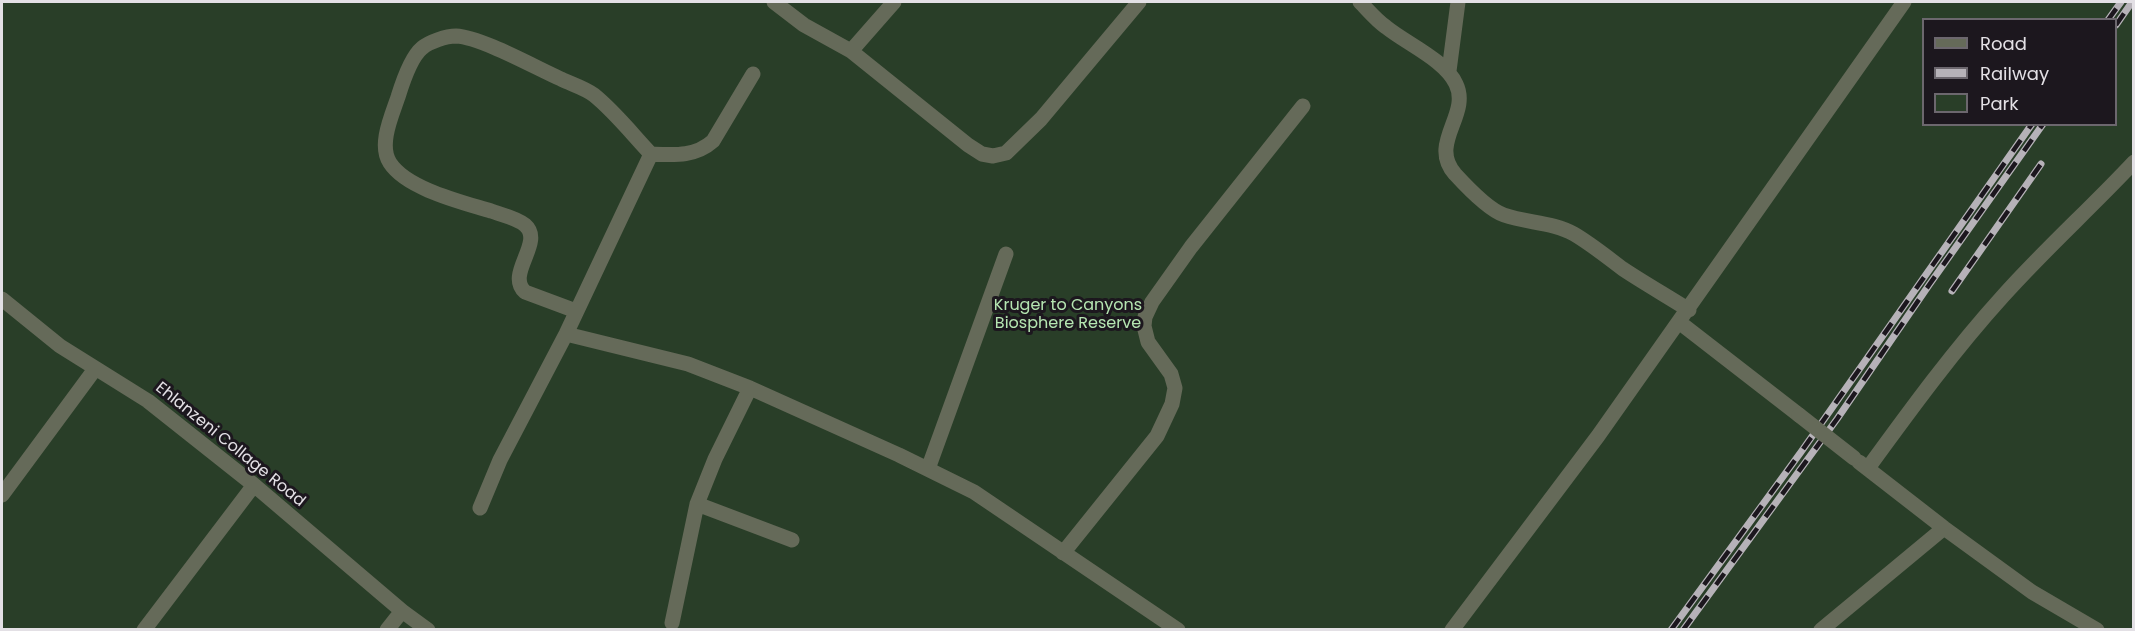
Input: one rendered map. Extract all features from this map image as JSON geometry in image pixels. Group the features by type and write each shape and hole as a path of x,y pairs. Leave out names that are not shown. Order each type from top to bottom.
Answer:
{"street":[{"path":"774,2 804,26 852,51 968,145 982,154 993,156 1006,153 1041,119 1139,2"},
{"path":"852,51 894,2"},
{"path":"1360,2 1384,26 1449,71 1460,97 1446,146 1446,159 1454,173 1487,203 1502,214 1563,228 1576,235 1684,316 1799,415 1944,528 2032,592 2097,630"},
{"path":"1449,71 1458,2"},
{"path":"1452,630 1598,436 1904,2"},
{"path":"576,311 525,292 520,288 519,274 530,240 530,231 525,225 421,186 403,176 389,162 385,148 388,127 405,76 422,48 455,36 478,41 592,94 651,154 688,154 704,149 712,141 753,74"},
{"path":"1063,553 1158,436 1172,404 1175,388 1171,374 1148,342 1144,326 1145,317 1152,302 1191,247 1303,106"},
{"path":"480,508 500,460 566,334 651,154"},
{"path":"1868,468 1957,348 2054,241 2133,162"},
{"path":"928,469 1006,254"},
{"name":"Ehlanzeni Collage Road","path":"2,299 60,346 148,401 254,485 428,630"},
{"path":"566,334 688,364 750,388 928,469 974,492 1178,630"},
{"path":"2,495 95,369"},
{"path":"672,623 697,504 715,459 750,388"},
{"path":"144,630 254,485"},
{"path":"697,504 792,540"},
{"path":"1821,630 1944,528"},
{"path":"387,630 402,610"}],"green space":[{"name":"Kruger to Canyons Biosphere Reserve","path":"2,2 2133,2 2133,629 2,629"}],"railway":[{"path":"2109,18 2121,2"},
{"path":"2117,24 2132,2"},
{"path":"1671,630 1801,452 2031,126"},
{"path":"1683,630 1837,419 2042,126"},
{"path":"1952,291 2041,164"}]}
